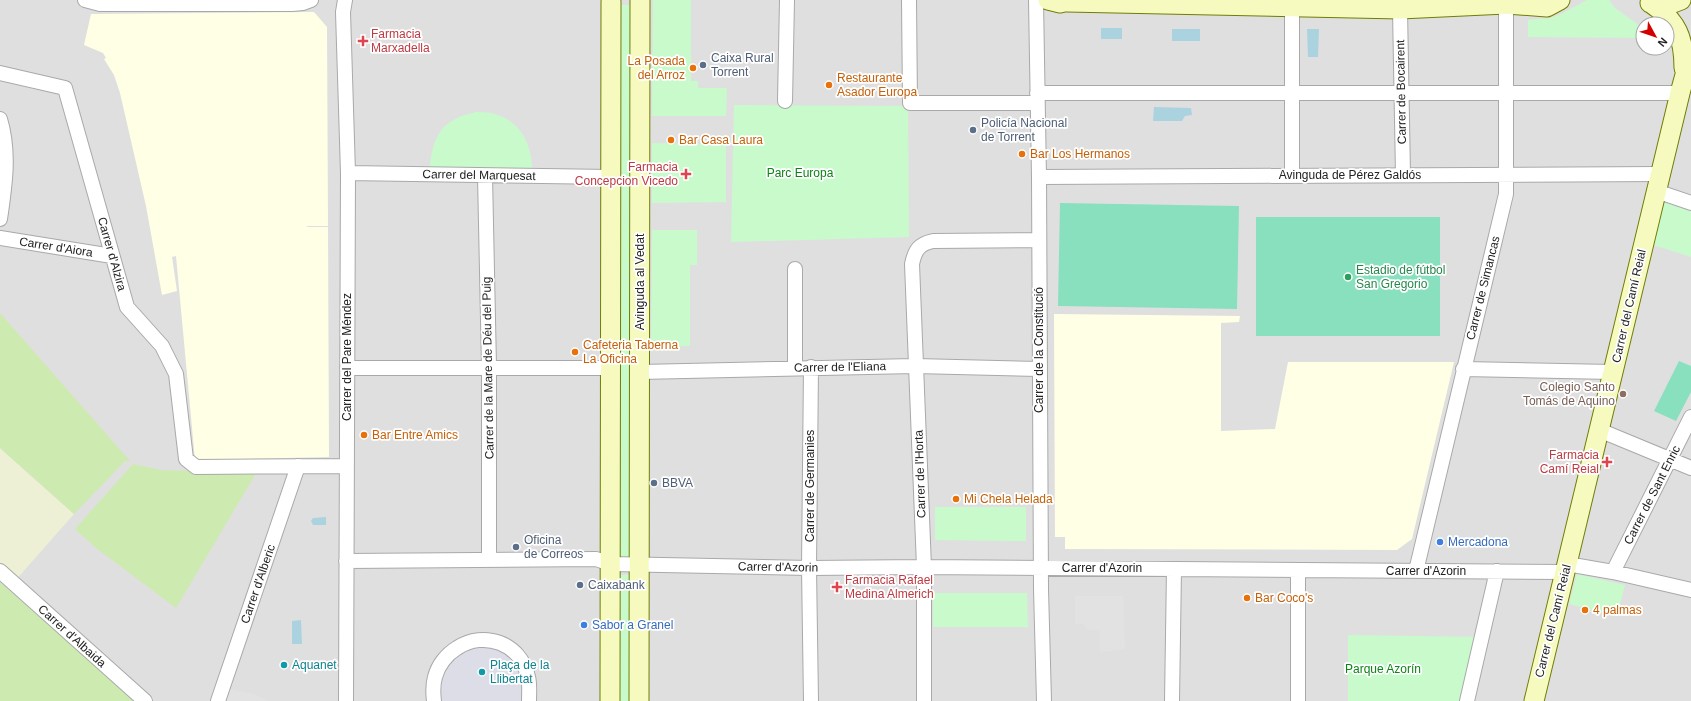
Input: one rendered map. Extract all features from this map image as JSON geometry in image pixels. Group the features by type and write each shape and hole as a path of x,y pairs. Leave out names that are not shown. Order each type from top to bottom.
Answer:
{"street":[{"path":"85,0 100,4 218,2 292,4 312,0"},
{"path":"610,701 610,1 623,4 639,0"},
{"name":"Avinguda al Vedat","path":"639,0 639,701"},
{"path":"785,101 787,0"},
{"path":"909,0 910,103 1037,98 1505,92 1682,84"},
{"name":"Carrer de la Constitució","path":"1036,0 1039,177 1040,568 1044,701"},
{"path":"1048,0 1060,3 1070,1 1292,4 1400,9 1506,2 1548,7 1560,0"},
{"path":"1648,2 1665,6 1681,0"},
{"name":"Carrer de Simancas","path":"1416,570 1506,194 1506,2"},
{"name":"Carrer del Camí Reial","path":"1648,2 1664,12 1679,33 1684,53 1682,84"},
{"name":"Carrer del Pare Méndez","path":"342,4 348,173 346,701"},
{"path":"1292,4 1292,175"},
{"name":"Carrer de Bocairent","path":"1400,9 1403,174"},
{"name":"Carrer del Camí Reial","path":"1534,701 1658,182 1682,84 1691,56"},
{"name":"Carrer d'Alzira","path":"0,73 64,88 127,307 162,346 176,374 186,459 196,467 298,466"},
{"path":"0,119 6,178 0,219"},
{"name":"Carrer del Marquesat","path":"348,173 611,177"},
{"name":"Avinguda de Pérez Galdós","path":"1039,177 1506,174 1658,182"},
{"name":"Carrer de la Mare de Déu del Puig","path":"485,176 489,367 489,560"},
{"path":"1658,182 1691,203"},
{"name":"Carrer d'Aiora","path":"0,238 112,256"},
{"name":"Carrer de l'Horta","path":"924,701 924,567 915,366 912,264 914,253 917,248 924,243 933,241 1038,240"},
{"path":"795,268 795,368"},
{"name":"Carrer de l'Eliana","path":"640,372 811,367 915,366 1040,369"},
{"name":"Carrer de Germanies","path":"811,367 809,568 811,701"},
{"path":"347,368 610,368"},
{"path":"1463,369 1613,372"},
{"name":"Carrer de Sant Enric","path":"1613,572 1691,417"},
{"path":"1599,430 1691,468"},
{"path":"298,466 347,466"},
{"name":"Carrer d'Alberic","path":"218,701 298,466"},
{"path":"346,561 596,559 611,564 639,563"},
{"name":"Carrer d'Azorin","path":"639,563 809,568 924,567 1497,571 1566,568 1613,572 1691,590"},
{"path":"1172,701 1174,569"},
{"path":"1298,570 1298,701"},
{"name":"Carrer d'Albaida","path":"0,571 145,701"},
{"path":"1467,701 1497,571"},
{"path":"434,701 435,676 441,663 450,652 463,644 477,639 488,639 507,646 521,660 528,676 529,701"}],"shaded area":[{"path":"0,0 1691,0 1691,701 0,701"},
{"path":"314,12 327,27 328,226 306,227 328,227 329,457 195,460 176,256 172,257 177,291 162,295 146,206 120,93 114,75 104,59 106,58 103,53 84,45 91,14"},
{"path":"1054,314 1240,316 1239,322 1221,323 1221,431 1275,429 1288,362 1454,362 1412,539 1397,550 1065,549 1065,537 1055,537"},
{"path":"0,448 74,514 14,582 0,569"},
{"path":"1075,596 1123,596 1125,649 1100,652 1099,630 1088,630 1083,624 1075,624"},
{"name":"Plaça de la Llibertat","path":"477,639 515,652 529,701 434,701 441,663"},
{"path":"228,689 254,694 269,701 224,701"}],"green space":[{"path":"653,0 691,0 691,81 698,81 698,88 727,88 726,116 652,116"},
{"path":"1587,0 1609,0 1615,8 1635,22 1635,38 1528,37 1528,20 1550,18 1561,14"},
{"path":"620,5 633,5 633,558 619,558"},
{"name":"Parc Europa","path":"734,105 908,106 909,237 731,242"},
{"path":"476,112 490,113 502,117 512,122 520,130 530,151 532,177 429,175 432,151 439,133 453,120"},
{"path":"652,143 726,144 726,202 652,203"},
{"path":"1656,191 1691,203 1691,257 1644,242"},
{"path":"1060,203 1239,206 1237,309 1058,306"},
{"name":"Estadio de fútbol San Gregorio","path":"1256,217 1440,217 1440,336 1256,336"},
{"path":"652,230 697,230 697,265 690,265 690,346 651,347"},
{"path":"0,313 130,461 125,461 74,514 0,448"},
{"path":"1679,361 1691,366 1691,392 1676,421 1654,411"},
{"path":"133,464 161,470 254,473 255,475 176,608 96,548 75,529"},
{"path":"935,507 1026,507 1026,541 935,540"},
{"path":"1577,574 1625,585 1617,616 1569,604"},
{"path":"618,575 633,575 634,701 616,701"},
{"path":"0,582 134,701 0,701"},
{"path":"933,593 1027,593 1028,627 933,627"},
{"name":"Parque Azorín","path":"1348,635 1482,637 1467,701 1348,701"}],"water":[{"path":"1101,28 1122,28 1122,39 1101,39"},
{"path":"1172,29 1200,29 1200,41 1172,41"},
{"path":"1307,29 1319,29 1318,57 1308,57"},
{"path":"1154,107 1191,108 1192,115 1185,116 1182,121 1153,121"},
{"path":"326,517 326,525 313,525 311,521 313,518"},
{"path":"301,620 302,644 292,644 292,621"}],"place":[{"name":"Farmacia Marxadella","path":"363,41"},
{"name":"Caixa Rural Torrent","path":"703,65"},
{"name":"La Posada del Arroz","path":"693,68"},
{"name":"Restaurante Asador Europa","path":"829,85"},
{"name":"Policía Nacional de Torrent","path":"973,130"},
{"name":"Bar Casa Laura","path":"671,140"},
{"name":"Bar Los Hermanos","path":"1022,154"},
{"name":"Farmacia Concepcion Vicedo","path":"686,174"},
{"name":"Estadio de fútbol San Gregorio","path":"1348,277"},
{"name":"Cafeteria Taberna La Oficina","path":"575,352"},
{"name":"Colegio Santo Tomás de Aquino","path":"1623,394"},
{"name":"Bar Entre Amics","path":"364,435"},
{"name":"Farmacia Camí Reial","path":"1607,462"},
{"name":"BBVA","path":"654,483"},
{"name":"Mi Chela Helada","path":"956,499"},
{"name":"Mercadona","path":"1440,542"},
{"name":"Oficina de Correos","path":"516,547"},
{"name":"Caixabank","path":"580,585"},
{"name":"Farmacia Rafael Medina Almerich","path":"837,587"},
{"name":"Bar Coco's","path":"1247,598"},
{"name":"4 palmas","path":"1585,610"},
{"name":"Sabor a Granel","path":"584,625"},
{"name":"Aquanet","path":"284,665"},
{"name":"Plaça de la Llibertat","path":"482,672"}]}
